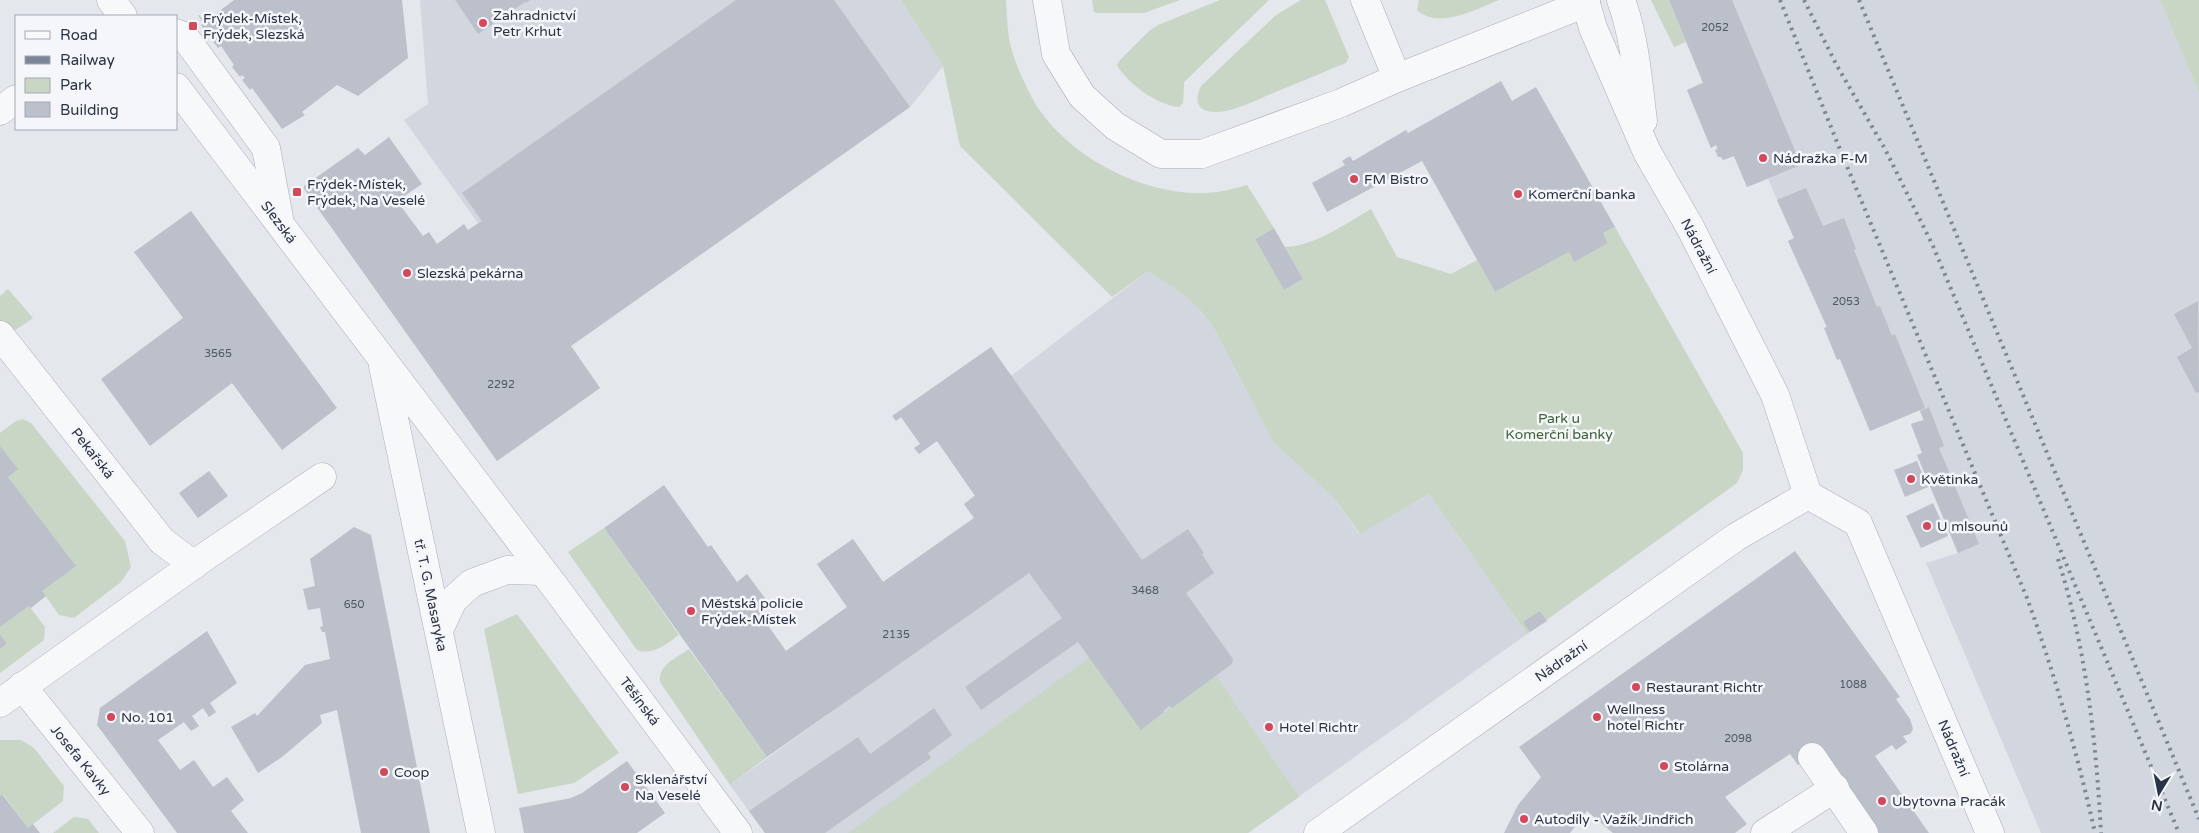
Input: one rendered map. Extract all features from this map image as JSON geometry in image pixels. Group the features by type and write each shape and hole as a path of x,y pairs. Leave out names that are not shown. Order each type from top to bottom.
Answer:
{"street":[{"path":"111,0 122,15"},
{"path":"1047,0 1056,54 1082,96 1115,126 1161,154 1202,154 1341,103 1396,78 1585,2"},
{"path":"1365,0 1396,78"},
{"path":"1621,0 1626,15 1637,71 1647,152"},
{"name":"Nádražní","path":"1585,2 1593,28 1647,152 1690,227 1775,395 1808,495 1858,523 1990,833"},
{"path":"178,34 184,36 266,148 281,224"},
{"name":"Slezská","path":"178,90 374,348"},
{"path":"0,111 15,100"},
{"name":"Pekařská","path":"0,335 162,541 194,565"},
{"name":"Těšínská","path":"374,348 738,833"},
{"name":"tř. T. G. Masaryka","path":"374,348 418,529 481,833"},
{"path":"0,703 194,565 322,477"},
{"name":"Nádražní","path":"1318,833 1736,537 1808,495"},
{"path":"418,529 424,633 464,833"},
{"path":"439,630 453,600 472,583 507,570 542,570"},
{"name":"Josefa Kavky","path":"22,686 140,833"},
{"path":"1812,757 1864,833"},
{"path":"1765,833 1834,788"}],"shaded area":[{"path":"420,0 901,0 943,66 910,107 571,346 600,388 497,461 468,230 478,223 404,120 428,104"},
{"path":"1669,0 2160,0 2199,93 2199,833 2041,833 1926,563 1958,553 1917,455 1922,453 1911,424 1923,420 1920,410 1870,431 1803,271 1801,271 1788,241 1794,238 1768,179 1747,187 1734,156 1723,160 1721,157 1718,157 1716,145 1711,148 1687,90 1703,82"},
{"path":"1148,271 1184,295 1201,311 1215,330 1273,442 1335,499 1359,534 1429,494 1527,634 1248,833 765,833 730,785 829,714 786,651 847,607 817,564 853,539 883,582 974,518 964,504 975,495 937,441 1011,376"}],"green space":[{"name":"Park u Komerční banky","path":"901,0 1006,0 1009,38 1017,66 1042,114 1060,134 1080,151 1104,166 1129,178 1155,187 1181,192 1206,193 1247,185 1274,228 1255,239 1284,290 1303,279 1285,247 1296,246 1319,238 1371,209 1397,257 1451,274 1477,260 1495,292 1569,252 1574,261 1608,243 1603,233 1615,227 1743,453 1743,470 1737,483 1527,634 1429,494 1360,534 1335,499 1273,442 1215,330 1201,311 1184,295 1148,271 1112,297 960,146 943,66"},
{"path":"1092,0 1180,0 1144,13 1097,13 1094,12"},
{"path":"1220,0 1269,0 1184,82 1183,103 1179,107 1162,102 1144,92 1128,79 1117,65 1149,31 1158,25"},
{"path":"1301,0 1325,0 1349,57 1346,63 1235,109 1215,112 1204,110 1198,101 1201,86 1276,15"},
{"path":"1419,0 1499,0 1458,16 1436,18 1426,16 1417,10"},
{"path":"1651,0 1669,0 1686,42 1674,47"},
{"path":"2160,0 2199,0 2199,93"},
{"path":"8,289 33,318 11,333 0,322 0,296"},
{"path":"23,419 31,423 125,541 131,567 121,582 74,618 59,615 42,591 75,565 8,477 0,446 0,433 16,421"},
{"path":"604,528 679,635 659,648 648,651 637,650 568,552"},
{"path":"29,606 45,627 44,640 0,673 0,649 7,644 0,634 0,627"},
{"path":"517,614 619,753 574,783 518,794 484,629"},
{"path":"689,649 767,757 730,785 660,682 660,676 665,666"},
{"path":"1089,658 1141,729 1216,676 1299,797 1248,833 848,833"},
{"path":"0,740 21,740 34,748 64,786 63,801 28,828 3,794 0,796"},
{"path":"74,817 88,819 99,833 53,833"}],"building":[{"path":"234,0 402,0 408,58 358,96 337,85 302,112 305,115 282,129 252,88 250,90 242,80 245,78 242,75 240,77 232,67 234,65 221,46 218,48 211,39 213,37 211,33 208,35 201,25 203,23 198,15 205,22"},
{"name":"Zahradnictví Petr Krhut","path":"455,0 530,0 478,34"},
{"path":"736,0 834,0 910,107 571,346 600,388 497,461 304,189 304,186 358,148 365,155 389,137 422,184 397,201 423,236 429,232 437,244 464,224 468,230 482,221 462,193"},
{"path":"1669,0 1732,0 1801,165 1747,187 1734,156 1723,160 1721,157 1718,157 1715,150 1718,149 1716,145 1711,148 1687,90 1703,83"},
{"name":"Komerční banka","path":"1501,81 1512,101 1536,87 1615,227 1603,233 1608,243 1574,262 1569,252 1495,292 1422,161 1327,212 1312,183 1345,165 1342,161 1350,156 1353,161 1406,130 1408,133"},
{"path":"1806,188 1823,226 1844,218 1856,249 1854,250 1877,307 1880,306 1892,336 1895,334 1925,408 1870,431 1840,359 1837,360 1824,328 1827,327 1788,241 1794,238 1777,200"},
{"path":"191,211 337,408 282,450 232,383 150,446 101,379 183,318 134,252"},
{"path":"1274,228 1303,279 1284,290 1255,239"},
{"path":"2198,301 2199,392 2196,393 2177,357 2192,348 2174,314"},
{"path":"991,347 1142,560 1188,529 1204,553 1202,554 1214,573 1186,593 1233,659 1232,664 1172,708 1170,706 1163,711 1141,730 1078,642 981,710 965,687 1062,618 1029,573 767,757 604,528 664,485 708,547 711,545 737,582 747,574 771,606 760,614 786,651 847,607 817,564 853,539 883,582 974,518 964,504 975,496 937,441 919,454 914,448 920,444 901,417 896,421 892,416"},
{"path":"1929,407 1944,446 1939,448 1979,544 1958,553 1917,455 1922,453 1911,424 1924,420 1920,411"},
{"path":"0,446 18,469 8,477 76,566 42,591 46,596 31,608 29,606 0,627"},
{"name":"Květinka","path":"1917,461 1928,487 1905,497 1894,470"},
{"path":"209,471 228,496 198,518 179,493"},
{"name":"U mlsounů","path":"1933,503 1948,536 1921,548 1906,516"},
{"path":"354,527 371,535 430,833 361,833 337,710 320,715 322,723 282,757 258,773 231,727 255,713 257,716 305,665 330,659 325,632 322,632 320,627 323,626 320,608 308,610 303,589 315,586 310,559"},
{"path":"1795,551 1900,697 1896,699 1910,719 1913,729 1910,734 1903,736 1907,742 1896,750 1892,745 1875,756 1929,833 1879,833 1820,749 1798,765 1790,754 1725,797 1747,824 1735,833 1613,833 1587,811 1570,833 1504,833 1518,805 1541,777 1519,747"},
{"path":"1540,611 1547,621 1530,632 1523,622"},
{"path":"207,631 237,683 210,703 216,712 209,717 203,708 192,716 199,726 191,731 184,722 158,740 180,770 194,760 213,787 227,777 244,800 231,811 248,833 177,833 97,725 100,708"},
{"path":"0,634 7,644 0,649"},
{"path":"934,708 952,735 928,753 931,758 825,833 765,833 749,811 858,737 870,754"},
{"path":"627,761 665,813 637,833 524,833 519,808 571,798 582,793"},
{"path":"2,794 28,828 33,824 40,833 0,833 0,796"}],"railway":[{"path":"1780,0 1841,152 2027,598 2065,714 2095,833"},
{"path":"1804,0 1836,64 1885,149 1933,246 2179,833"},
{"path":"1859,0 2199,819"},
{"path":"2058,559 2068,593 2083,660 2093,729 2101,833"}],"place":[{"name":"Zahradnictví Petr Krhut","path":"483,23"},
{"name":"Frýdek-Místek, Frýdek, Slezská","path":"193,26"},
{"name":"Nádražka F-M","path":"1763,158"},
{"name":"FM Bistro","path":"1354,179"},
{"name":"Frýdek-Místek, Frýdek, Na Veselé","path":"297,192"},
{"name":"Komerční banka","path":"1518,194"},
{"name":"Slezská pekárna","path":"407,273"},
{"name":"Květinka","path":"1911,479"},
{"name":"U mlsounů","path":"1927,526"},
{"name":"Městská policie Frýdek-Místek","path":"691,611"},
{"name":"Restaurant Richtr","path":"1636,687"},
{"name":"No. 101","path":"111,717"},
{"name":"Wellness hotel Richtr","path":"1597,717"},
{"name":"Hotel Richtr","path":"1269,727"},
{"name":"Stolárna","path":"1664,766"},
{"name":"Coop","path":"384,772"},
{"name":"Sklenářství Na Veselé","path":"625,787"},
{"name":"Ubytovna Pracák","path":"1882,801"},
{"name":"Autodíly - Važík Jindřich","path":"1524,819"}]}
